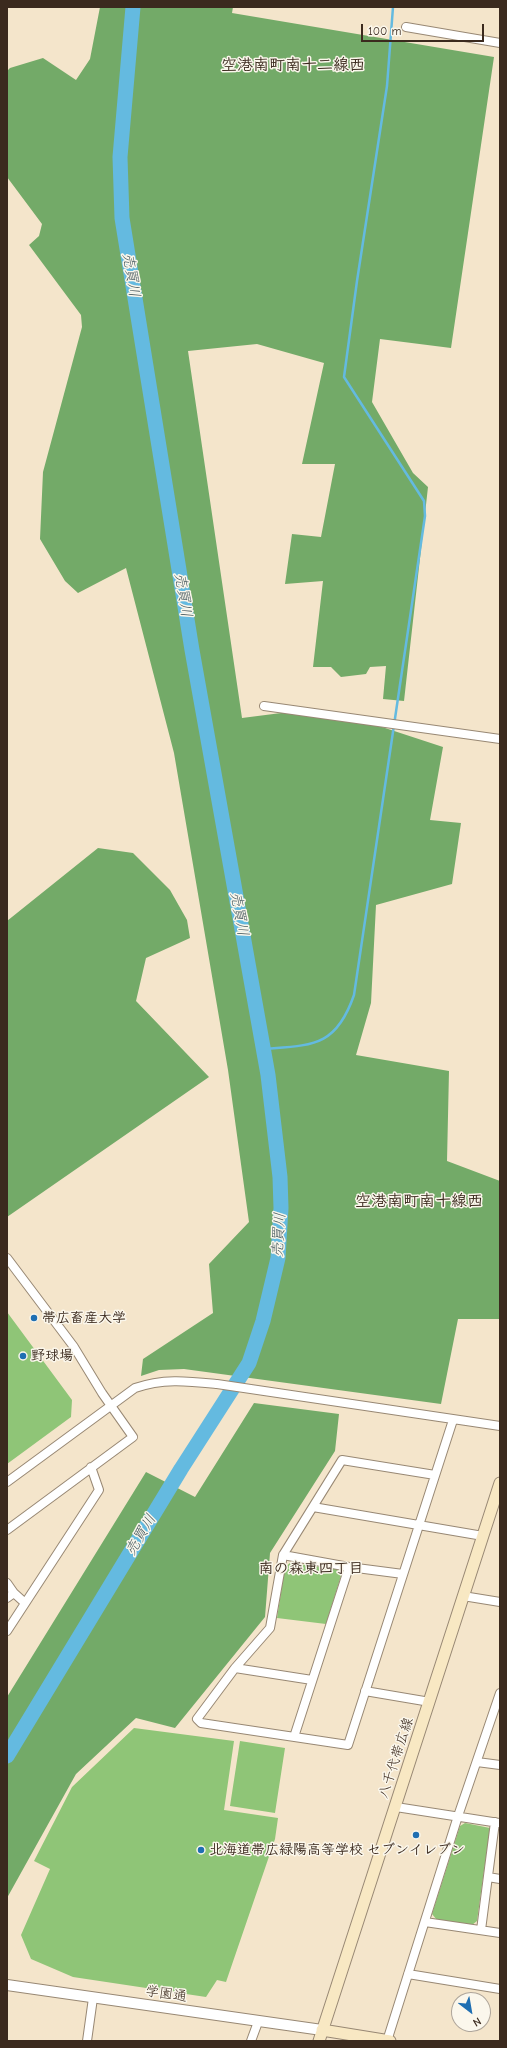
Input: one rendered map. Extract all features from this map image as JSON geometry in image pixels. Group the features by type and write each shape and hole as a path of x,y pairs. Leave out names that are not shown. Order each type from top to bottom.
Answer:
{"main road":[{"name":"八千代帯広線","path":"320,2036 396,1807 500,1483"},
{"path":"320,2036 388,2041"}],"street":[{"path":"406,27 500,43"},
{"path":"264,706 500,739"},
{"path":"7,1258 74,1347 133,1437 7,1530"},
{"path":"7,1482 111,1404 135,1388 175,1380 217,1384 500,1426"},
{"path":"435,1475 342,1460 283,1555 270,1628 196,1719 201,1723 348,1745 418,1524 435,1475 453,1420"},
{"path":"7,1631 99,1490 91,1467"},
{"path":"313,1507 483,1536"},
{"path":"283,1555 349,1567 403,1574"},
{"path":"294,1737 349,1567"},
{"path":"7,1583 14,1593 25,1603"},
{"path":"7,1598 14,1593"},
{"path":"463,1596 500,1602"},
{"path":"236,1668 312,1680"},
{"path":"365,1691 430,1702"},
{"path":"388,2041 458,1816 497,1711 500,1693"},
{"path":"477,1762 500,1766"},
{"path":"396,1807 497,1823 481,1930"},
{"path":"488,1877 500,1878"},
{"path":"424,1922 500,1933"},
{"path":"408,1974 500,1989"},
{"name":"学園通","path":"7,1985 258,2022 320,2036"},
{"path":"86,2041 93,1998"},
{"path":"251,2041 258,2022"}],"green space":[{"path":"100,7 233,7 232,13 494,57 451,348 380,339 372,402 413,473 428,487 404,701 383,699 386,666 370,667 366,674 341,677 331,667 313,667 323,581 285,584 292,534 321,537 335,464 302,464 324,363 257,344 188,351 242,718 289,712 382,727 443,747 430,820 461,823 452,884 376,905 371,1003 356,1055 449,1071 447,1161 500,1181 500,1319 458,1319 441,1404 184,1369 159,1370 141,1376 143,1359 213,1313 209,1264 249,1222 228,1070 174,753 126,568 78,593 65,581 40,539 43,472 82,327 81,315 29,245 39,236 42,224 7,177 7,71 10,68 43,58 76,80 90,59"},
{"path":"98,848 133,853 170,890 187,920 190,938 146,958 136,1001 209,1077 7,1217 7,921"},
{"name":"野球場","path":"7,1312 72,1400 71,1417 7,1464"},
{"path":"254,1403 339,1414 335,1451 270,1553 265,1617 175,1728 136,1718 76,1774 7,1898 7,1697 146,1472 195,1497"},
{"path":"290,1563 337,1569 341,1576 326,1624 277,1618 285,1567"},
{"name":"北海道帯広緑陽高等学校","path":"134,1728 234,1741 224,1810 278,1818 275,1839 226,1982 217,1980 206,1997 73,1977 31,1959 21,1935 50,1869 34,1861 72,1787"},
{"path":"240,1741 285,1748 275,1813 230,1806"},
{"path":"465,1823 490,1828 477,1921 472,1925 437,1920 432,1914 460,1826"}],"waterway":[{"name":"売買川","path":"7,1756 181,1469 249,1363 263,1321 278,1258 281,1208 280,1177 268,1075 192,650 122,218 120,157 133,7"},
{"path":"264,1049 309,1044 321,1040 331,1034 339,1025 347,1012 354,995 425,516 424,501 344,377 387,86 393,7"}],"place":[{"name":"帯広畜産大学","path":"34,1318"},
{"name":"野球場","path":"23,1356"},
{"name":"セブンイレブン","path":"416,1835"},
{"name":"北海道帯広緑陽高等学校","path":"201,1850"}],"district":[{"name":"空港南町南十二線西","path":"293,65"},
{"name":"空港南町南十線西","path":"419,1201"},
{"name":"南の森東四丁目","path":"311,1569"}]}
